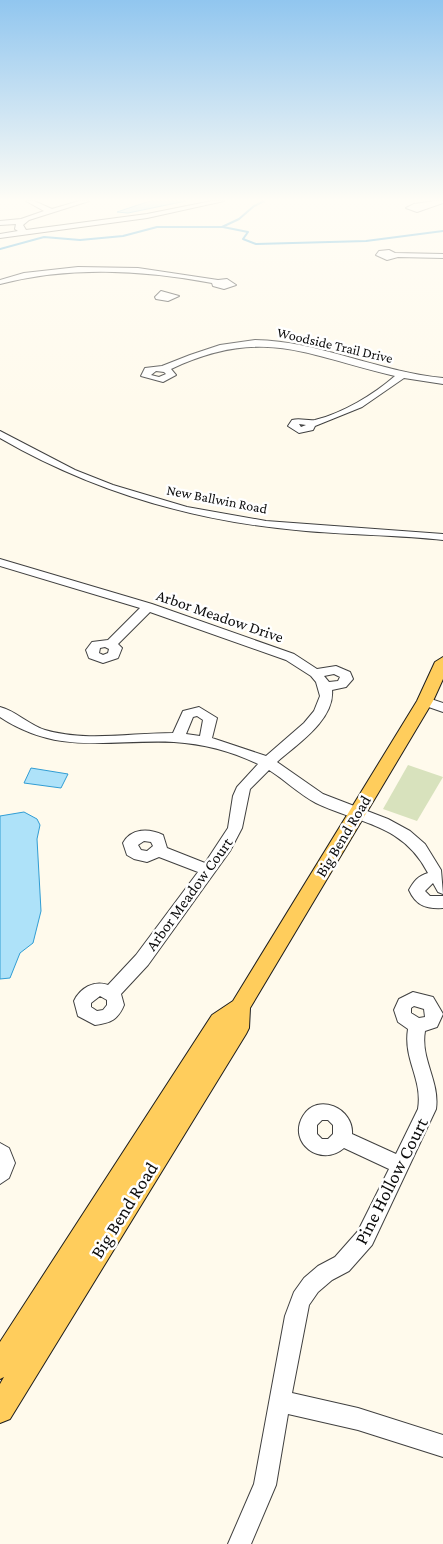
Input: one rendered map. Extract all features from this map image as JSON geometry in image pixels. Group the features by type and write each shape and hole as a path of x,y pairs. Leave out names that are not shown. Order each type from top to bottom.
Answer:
{"main road":[{"name":"Big Bend Road","path":"0,1366 220,1021 240,1007 425,701 443,662"},
{"name":"Big Bend Road","path":"0,1409 238,1028 240,1007"}],"street":[{"path":"0,282 16,277 46,273"},
{"path":"170,273 218,282"},
{"path":"171,293 194,277"},
{"name":"Woodside Trail Drive","path":"164,369 228,347 263,343 286,345 402,376 443,381"},
{"path":"311,424 324,421 384,391 402,376"},
{"name":"New Ballwin Road","path":"0,434 50,463 129,496 204,515 274,525 443,537"},
{"name":"Arbor Meadow Drive","path":"0,562 148,608 290,657 315,673 325,687"},
{"path":"111,644 148,608"},
{"path":"267,763 316,719 324,704 325,687 342,684 347,679 346,675 336,670 315,673"},
{"path":"425,701 443,708"},
{"path":"178,738 188,714 199,711 210,718 205,741"},
{"path":"3,716 43,734 62,738 88,740 178,738 205,741 267,763 321,799 390,825 414,842 424,852 440,882"},
{"name":"Arbor Meadow Court","path":"111,992 142,960 209,870 230,839 235,828 240,796 244,788 267,763"},
{"path":"158,851 209,870"},
{"path":"440,882 424,880 416,890 418,896 426,902 443,902"},
{"name":"Pine Hollow Court","path":"239,1544 265,1485 295,1316 301,1299 311,1284 325,1272 342,1264 365,1238 427,1109 430,1099 415,1051 417,1026"},
{"path":"342,1138 399,1165"},
{"path":"0,1151 6,1159 6,1165 0,1175"},
{"path":"280,1402 358,1419 443,1446"}],"green space":[{"path":"408,765 443,777 417,821 383,809"}],"water":[{"path":"31,768 68,774 61,788 24,783"},
{"path":"24,812 37,819 40,825 37,839 41,911 33,943 20,953 10,978 0,979 0,816"}]}
